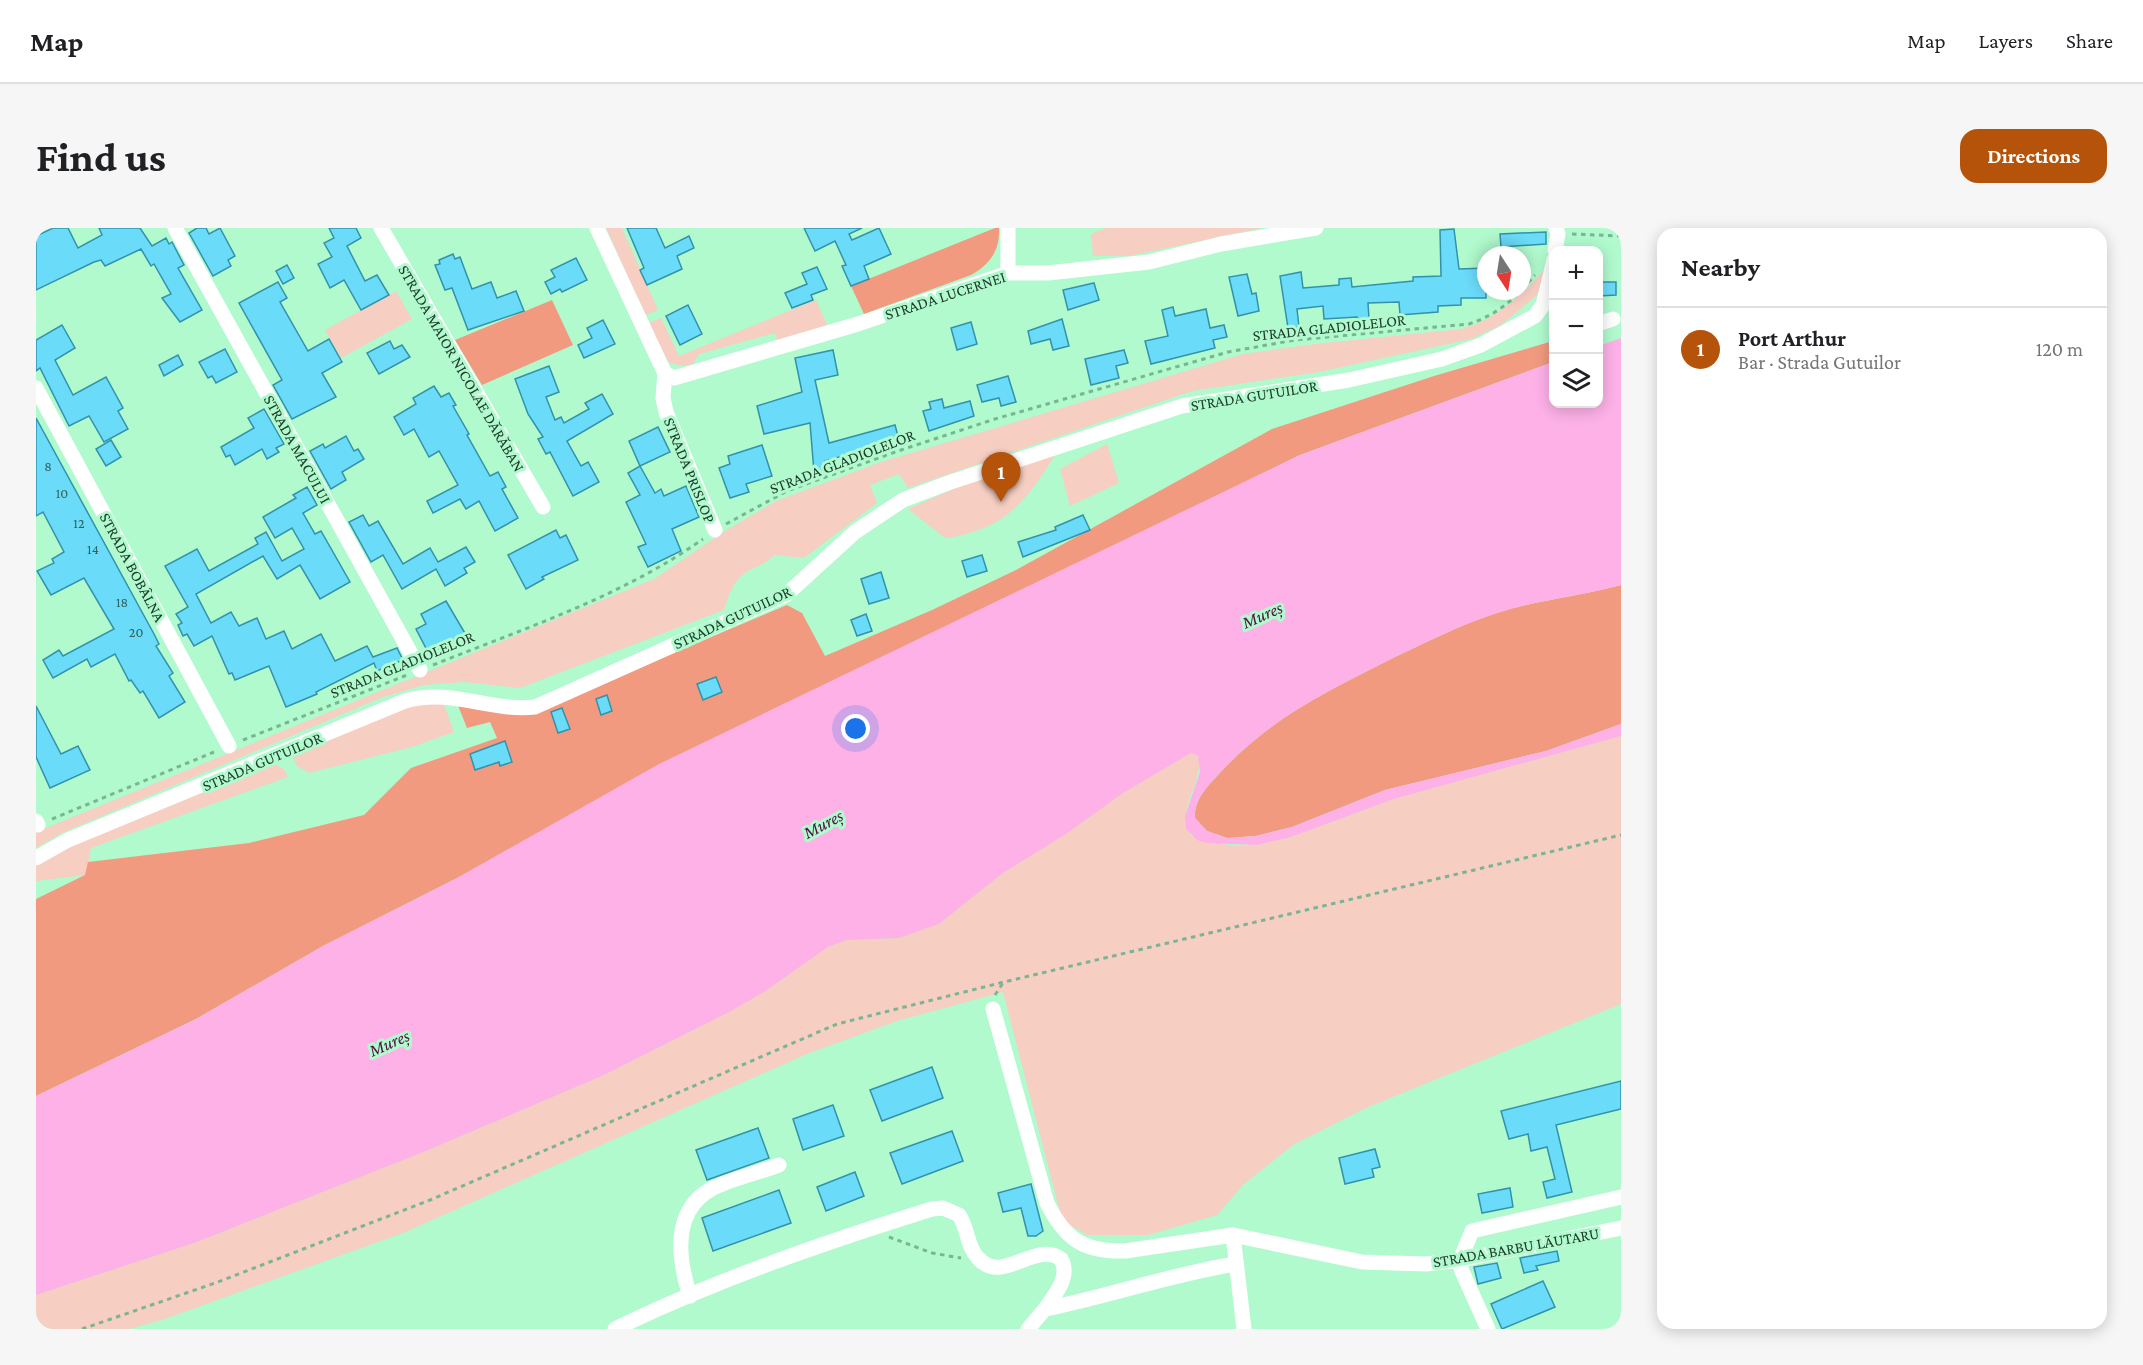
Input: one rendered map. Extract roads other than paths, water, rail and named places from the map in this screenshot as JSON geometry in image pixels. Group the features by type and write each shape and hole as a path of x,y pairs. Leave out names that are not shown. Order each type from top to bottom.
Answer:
{"street":[{"name":"STRADA MACULUI","path":"175,228 420,670"},
{"name":"STRADA MAIOR NICOLAE DĂRĂBAN","path":"381,228 543,507"},
{"name":"STRADA PRISLOP","path":"597,228 665,373 663,398 666,412 715,530"},
{"path":"1008,228 1008,273"},
{"name":"STRADA LUCERNEI","path":"665,373 675,378 687,376 858,324 1008,273 1048,273 1149,262 1221,244 1316,228"},
{"path":"1555,246 1557,231"},
{"name":"STRADA GUTUILOR","path":"36,858 68,840 405,700 425,695 445,696 518,709 535,707 786,595 855,532 903,500 948,483 1182,406 1349,380 1442,359 1482,345 1548,310"},
{"name":"STRADA BOBÂLNA","path":"36,388 229,746"},
{"name":"STRADA BARBU LĂUTARU","path":"993,1009 1035,1169 1047,1203 1059,1227 1070,1237 1108,1251 1233,1235 1362,1262 1397,1265 1460,1260 1621,1228"},
{"path":"690,1296 681,1269 679,1247 688,1213 699,1199 712,1189 779,1165"},
{"path":"1488,1329 1465,1282 1460,1260 1472,1231 1621,1197"},
{"path":"615,1329 690,1296 868,1228 932,1209 953,1211 964,1223 972,1249 979,1260 992,1267 1002,1267 1048,1254 1061,1259 1066,1272 1064,1279 1031,1326"},
{"path":"1233,1235 1244,1329"},
{"path":"1045,1309 1097,1299 1208,1268 1236,1264"}],"water":[{"name":"Mureș","path":"1621,338 1621,585 1529,604 1487,616 1421,645 1323,694 1279,721 1238,755 1202,795 1196,806 1195,818 1207,831 1227,838 1256,836 1292,827 1385,790 1546,751 1621,724 1621,736 1394,799 1291,837 1257,845 1207,843 1197,840 1186,829 1185,816 1200,772 1198,756 1191,753 1123,793 1066,834 1003,873 939,924 899,938 847,940 828,947 764,992 731,1011 604,1075 426,1151 197,1242 36,1295 36,1096 196,1019 323,946 457,878 659,764 1300,455 1549,363 1549,408 1603,408 1603,345"}],"place":[{"name":"Port Arthur","path":"1001,502"}]}
